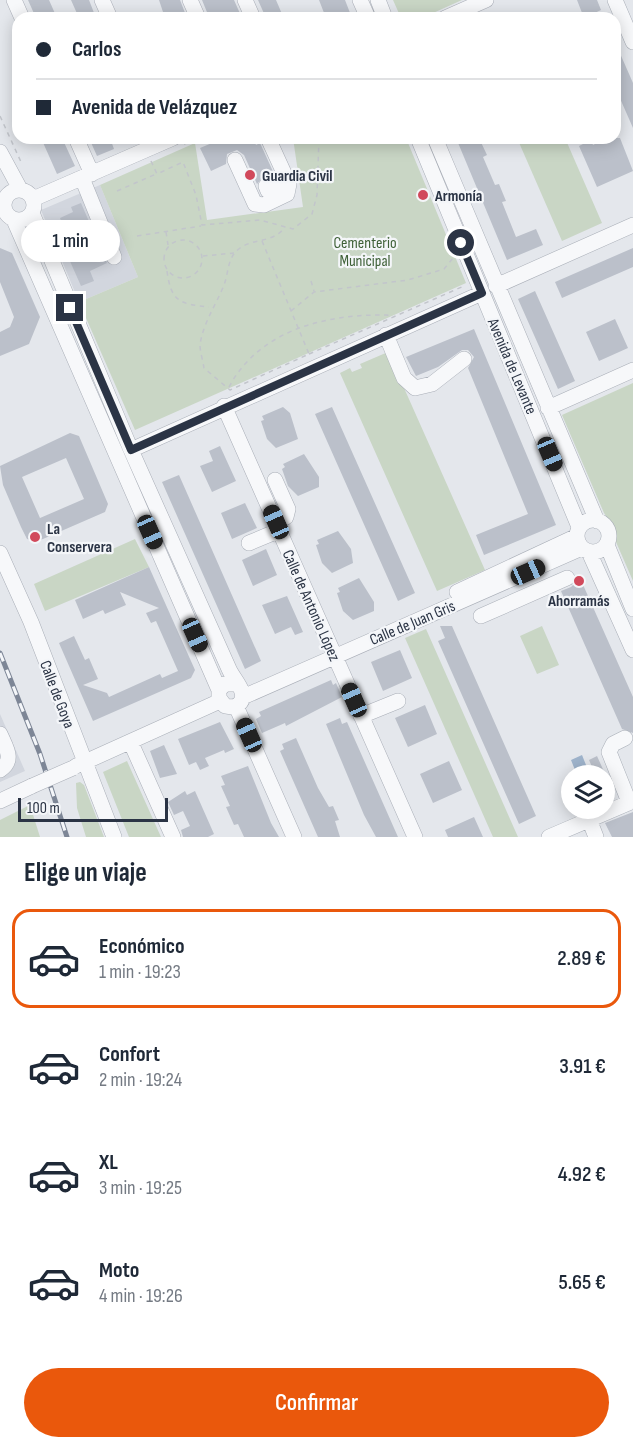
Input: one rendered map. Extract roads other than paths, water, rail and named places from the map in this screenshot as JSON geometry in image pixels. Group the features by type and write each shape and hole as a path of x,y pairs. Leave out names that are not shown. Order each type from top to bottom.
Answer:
{"street":[{"path":"459,12 486,0"},
{"path":"621,14 633,42"},
{"path":"78,144 114,256"},
{"path":"7,216 22,220 33,207 87,176 159,144"},
{"path":"235,160 255,204 264,205 287,194 289,184 271,144"},
{"name":"Avenida de Levante","path":"421,144 548,408 597,520"},
{"name":"Avenida de Levante","path":"437,144 582,541 633,650"},
{"path":"0,152 12,191 3,205 7,216 220,696 229,707 239,693"},
{"path":"0,175 12,191 28,193 131,450 239,693 294,837"},
{"path":"266,186 268,191 272,191 289,184"},
{"path":"131,450 224,406 633,225"},
{"path":"386,335 404,378 415,388 432,384 464,359"},
{"path":"548,408 633,370"},
{"name":"Calle de Antonio López","path":"224,406 415,837"},
{"path":"249,543 278,526 286,517 288,509 275,480"},
{"path":"607,544 599,551 582,541 591,520 597,520 605,525 609,532 607,544 633,609"},
{"name":"Calle de Juan Gris","path":"220,696 225,684 239,693 582,541"},
{"name":"Calle de Juan Gris","path":"333,652 528,572 582,541"},
{"name":"Calle de Goya","path":"0,553 31,622 79,765 114,837"},
{"path":"528,572 536,591"},
{"path":"481,616 567,578"},
{"path":"0,801 131,743 220,696"},
{"path":"361,716 398,701"},
{"path":"0,770 8,763 9,756 1,738"},
{"path":"615,808 631,802 609,752 613,744 626,738"},
{"path":"131,743 173,837"},
{"path":"549,837 589,819 596,837"}],"water":[{"path":"582,755 586,765 573,765 571,760"}],"railway":[{"path":"0,653 40,754 67,837"}],"place":[{"name":"Guardia Civil","path":"250,175"},
{"name":"Armonía","path":"423,195"},
{"name":"La Conservera","path":"35,537"},
{"name":"Ahorramás","path":"579,581"}],"park label":[{"name":"Cementerio Municipal","path":"365,251"}]}
